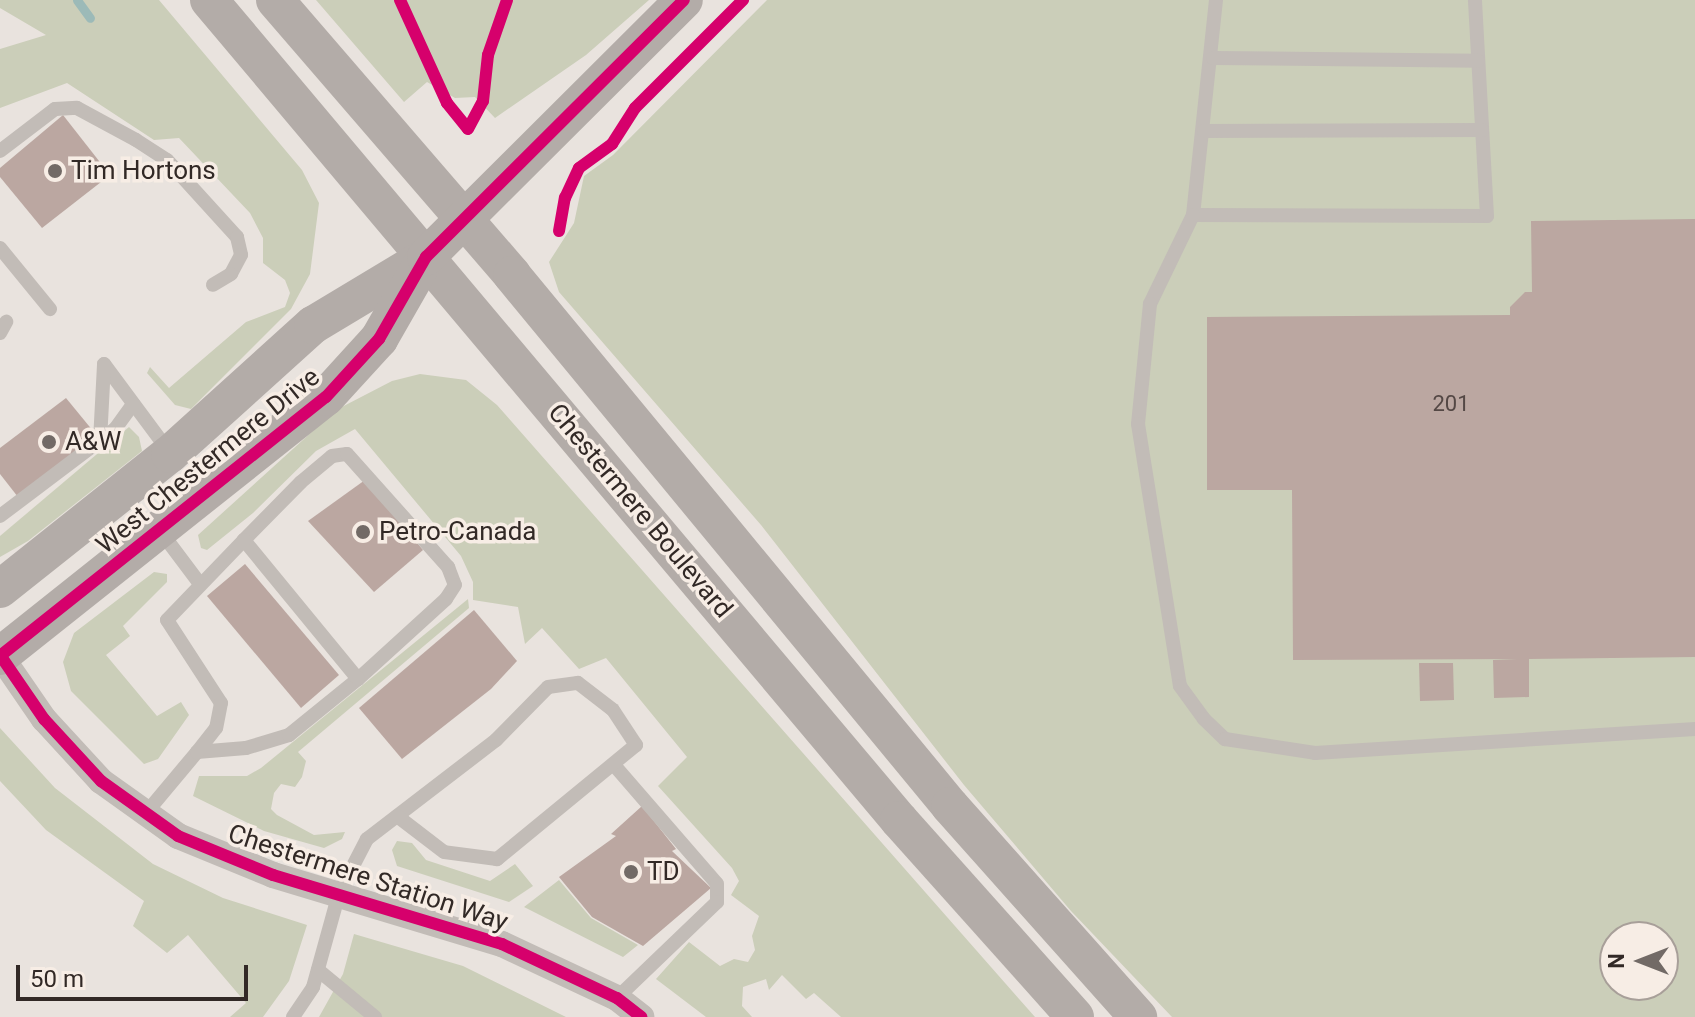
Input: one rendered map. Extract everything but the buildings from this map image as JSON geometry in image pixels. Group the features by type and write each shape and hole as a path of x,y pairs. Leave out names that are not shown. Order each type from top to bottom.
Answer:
{"main road":[{"name":"Chestermere Boulevard","path":"209,0 899,820 1075,1017"},
{"name":"Chestermere Boulevard","path":"275,0 463,219 950,806 1138,1017"},
{"name":"West Chestermere Drive","path":"0,655 161,532 326,397 379,339 426,257 684,0"},
{"name":"West Chestermere Drive","path":"0,589 170,454 313,325 426,257"}],"street":[{"name":"Chestermere Station Way","path":"0,655 53,730 101,781 178,836 273,875 502,944 617,998 641,1017"}],"lane":[{"path":"1216,0 1213,58 1193,215 1150,304 1138,424 1180,686 1204,719 1225,739 1315,753 1695,729"},
{"path":"1193,215 1487,216 1475,0"},
{"path":"1213,58 1478,61"},
{"path":"0,151 55,109 77,108 136,140 167,160 237,237 241,255 231,274 213,285"},
{"path":"1204,131 1482,130"},
{"path":"0,248 50,309"},
{"path":"100,441 104,364 170,454"},
{"path":"0,516 100,441 133,404"},
{"path":"146,813 216,728 221,703 167,620 311,473 332,456 347,454 448,567 455,585 446,599 358,679 289,735 246,748 197,752"},
{"path":"161,532 200,584"},
{"path":"244,540 358,679"},
{"path":"293,1017 318,970 339,893 367,839 496,740 548,687 578,683 613,710 636,745 497,859 444,852 397,816"},
{"path":"614,765 717,884 717,902 617,998"},
{"path":"318,970 375,1017"}],"green space":[{"path":"0,0 159,0 302,170 319,203 310,274 291,309 191,409 175,405 147,373 150,367 169,388 246,322 285,307 290,293 285,280 263,263 263,238 250,213 179,138 154,140 67,83 0,108 0,49 46,35 0,8"},
{"path":"316,0 649,0 586,55 495,118 475,97 455,98 427,82 404,102"},
{"path":"767,0 1695,0 1695,1017 1172,1017 1071,911 964,785 761,525 559,292 549,262 574,223 584,176 613,155"},
{"path":"420,374 466,380 497,405 1035,1017 841,1017 814,993 806,999 782,975 769,990 766,979 743,987 742,1006 752,1017 706,1017 656,979 689,942 720,966 734,959 748,962 755,950 752,936 759,916 731,895 739,881 732,868 658,786 687,757 606,658 579,669 542,628 525,644 518,607 473,600 473,582 461,556 355,429 316,451 253,513 207,550 201,548 198,535 336,410 392,381"},
{"path":"129,427 139,437 142,451 28,541 0,557 0,536"},
{"path":"154,572 167,574 167,582 123,626 130,636 106,655 157,716 181,702 189,715 158,759 144,764 71,691 63,662 74,633"},
{"path":"468,599 469,608 298,752 306,761 302,777 295,787 281,784 274,793 271,809 277,815 314,835 345,832 342,839 324,848 264,831 193,796 199,776 247,776 261,768"},
{"path":"0,728 55,788 153,864 223,898 307,925 289,981 263,1017 230,1017 246,1003 188,935 167,953 133,926 144,901 46,830 0,781"},
{"path":"397,841 412,843 426,860 490,881 515,864 533,886 509,902 397,866 392,850"},
{"path":"559,880 591,918 638,945 623,957 524,907"},
{"path":"354,934 463,966 566,1017 319,1017 343,974"}],"waterway":[{"path":"77,0 90,18"}],"cycle path":[{"path":"400,0 447,103 468,129 483,101 488,55 507,0"},
{"path":"0,656 326,397 379,339 426,257 684,0"},
{"path":"559,231 565,198 579,168 612,144 635,108 743,0"},
{"path":"0,655 44,719 101,781 178,836 273,875 502,944 617,998 641,1017"}],"place":[{"name":"Tim Hortons","path":"55,171"},
{"name":"A&W","path":"49,442"},
{"name":"Petro-Canada","path":"363,532"},
{"name":"TD","path":"631,872"}]}
